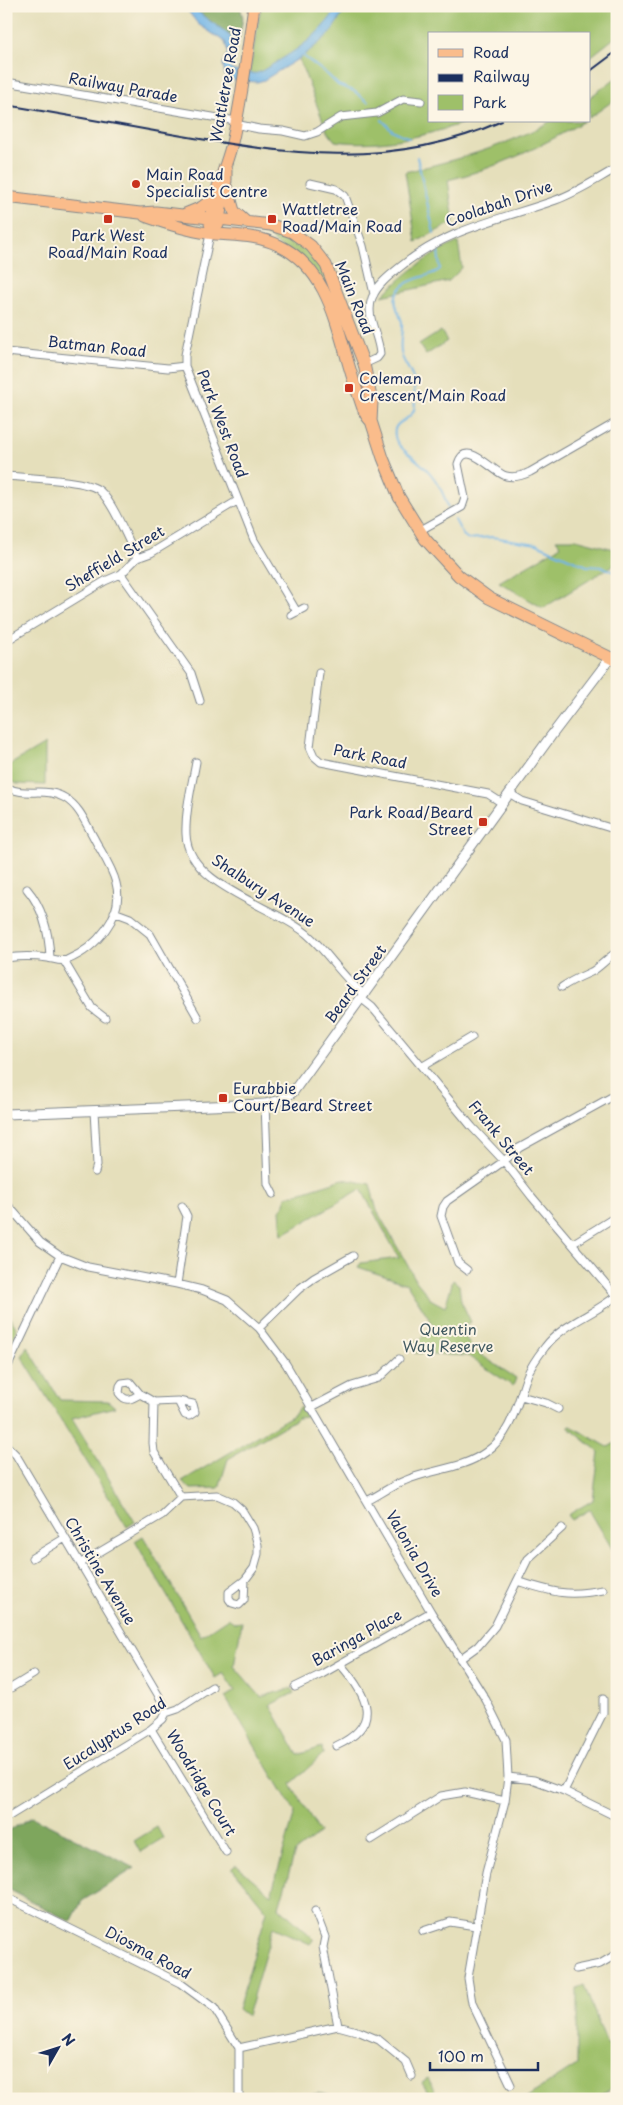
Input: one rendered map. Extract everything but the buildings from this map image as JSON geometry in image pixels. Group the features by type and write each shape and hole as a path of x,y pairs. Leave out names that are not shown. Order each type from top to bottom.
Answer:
{"main road":[{"name":"Wattletree Road","path":"210,234 226,184 225,168 239,104 254,6"},
{"name":"Wattletree Road","path":"215,219 214,198 225,168"},
{"path":"226,184 234,211 238,217 247,222"},
{"name":"Main Road","path":"6,197 140,213 153,212 271,225 300,236 316,250 330,274 364,364 372,402 372,421 394,484 419,531 450,567 480,591 513,611 614,659"},
{"path":"181,215 198,210 214,198"},
{"name":"Main Road","path":"140,213 187,230 210,234 248,236 266,240 284,248 305,264 315,275 328,298 349,370 364,411 372,421"},
{"path":"349,370 364,364"}],"street":[{"name":"Railway Parade","path":"6,82 305,136 317,132 338,118 376,113 403,99 421,101"},
{"name":"Coolabah Drive","path":"374,294 398,268 440,240 479,223 563,197 617,168"},
{"path":"310,183 336,189 345,196 363,246 374,294 371,303 371,314 380,354 377,358 364,364"},
{"name":"Park West Road","path":"210,234 185,366 257,546 297,612"},
{"name":"Batman Road","path":"6,352 168,368 185,366"},
{"path":"419,531 462,507 465,498 458,464 460,458 465,454 478,457 501,474 518,477 617,422"},
{"path":"6,476 81,484 95,488 107,499 137,558"},
{"name":"Sheffield Street","path":"6,641 106,581 122,574 137,558 151,553 238,501"},
{"path":"122,574 190,673 200,701"},
{"name":"Beard Street","path":"6,1114 265,1104 281,1100 293,1092 364,997 550,736 614,659"},
{"name":"Park Road","path":"319,673 310,747 314,756 321,762 488,794 502,803"},
{"name":"Shalbury Avenue","path":"196,762 186,822 188,849 193,858 216,880 307,934 364,997"},
{"path":"6,787 16,791 52,792 67,799 79,811 114,876 117,893 110,923 90,947 64,961 19,956 6,958"},
{"path":"509,793 522,801 617,830"},
{"path":"28,889 37,900 43,913 50,958"},
{"path":"114,912 130,918 150,934 198,1018"},
{"path":"562,987 576,977 592,972 607,958 617,952"},
{"path":"64,961 92,1008 105,1018"},
{"name":"Frank Street","path":"364,997 616,1296"},
{"path":"422,1066 472,1037"},
{"path":"467,1270 458,1263 442,1216 443,1207 447,1201 504,1161 518,1148 617,1094"},
{"path":"265,1104 268,1184 273,1194"},
{"path":"94,1111 97,1165 95,1172"},
{"name":"Valonia Drive","path":"6,1203 40,1242 60,1256 88,1267 202,1290 228,1300 259,1328 286,1364 310,1408 460,1660 486,1700 506,1740 508,1778 505,1801 486,1873 468,1978 472,2003 512,2085"},
{"path":"177,1284 187,1216 182,1206"},
{"path":"572,1244 617,1216"},
{"path":"6,1370 60,1256"},
{"path":"259,1328 306,1284 353,1256"},
{"path":"367,1501 404,1481 446,1470 486,1452 507,1428 514,1416 527,1376 533,1363 547,1344 562,1331 616,1296"},
{"path":"310,1408 352,1386 379,1378 399,1359"},
{"path":"140,1394 154,1402 178,1401"},
{"path":"521,1396 546,1403 558,1410"},
{"path":"154,1402 154,1452 181,1497"},
{"name":"Christine Avenue","path":"6,1445 16,1455 163,1703 166,1713"},
{"path":"80,1563 162,1515 181,1497 217,1495 232,1502 242,1510 253,1528 258,1545 257,1560 245,1580"},
{"path":"460,1660 478,1646 495,1626 528,1559 562,1528"},
{"path":"32,1558 65,1538"},
{"path":"517,1582 561,1594 580,1594 603,1590"},
{"name":"Baringa Place","path":"295,1687 432,1612"},
{"path":"336,1746 351,1739 364,1727 367,1710 356,1683 340,1664"},
{"path":"6,1691 34,1674"},
{"name":"Eucalyptus Road","path":"6,1818 152,1729 163,1719 166,1713 178,1709 212,1687"},
{"path":"564,1791 603,1713 603,1699"},
{"name":"Woodridge Court","path":"152,1729 226,1852"},
{"path":"508,1778 534,1780 564,1791 617,1817"},
{"path":"371,1840 441,1796 465,1792 505,1801"},
{"name":"Diosma Road","path":"6,1897 180,1983 214,2008 239,2048"},
{"path":"315,1911 325,1937 323,1947 338,2026"},
{"path":"423,1931 450,1922 476,1926"},
{"path":"576,1969 600,1964 617,1954"},
{"path":"239,2099 239,2048 338,2026 379,2040 406,2062 412,2076"}],"green space":[{"path":"193,6 240,6 243,18 239,40 208,22"},
{"path":"261,6 617,6 617,36 590,57 590,32 428,32 428,122 466,122 420,136 369,143 335,141 327,131 297,54 262,76 249,76"},
{"path":"617,77 617,98 590,117 590,97"},
{"path":"549,122 582,122 552,140 518,156 448,180 454,222 416,242 405,172 480,152"},
{"path":"223,225 276,230 302,243 320,263 343,324 353,358 330,295 271,238 250,230 225,227"},
{"path":"458,242 462,268 449,281 382,296 417,266"},
{"path":"441,331 447,341 426,355 419,345"},
{"path":"556,539 576,539 617,550 617,563 543,608 499,582 561,546"},
{"path":"45,744 45,785 17,784 6,778 6,767"},
{"name":"Quentin Way Reserve","path":"343,1179 370,1184 377,1211 417,1282 432,1300 445,1307 453,1280 459,1285 461,1301 471,1322 461,1329 472,1349 516,1378 513,1386 468,1356 414,1353 410,1345 436,1329 407,1284 358,1267 361,1263 399,1258 361,1189 282,1235 280,1210 285,1204 286,1197"},
{"path":"6,1311 17,1329 12,1340 6,1331"},
{"path":"27,1346 60,1400 108,1401 115,1407 72,1418 135,1522 127,1527 22,1357"},
{"path":"300,1407 306,1417 298,1418 228,1459 219,1488 191,1489 182,1481 295,1414"},
{"path":"571,1426 608,1447 617,1442 617,1557 591,1513 591,1509 572,1520 568,1515 593,1500 599,1452 568,1427"},
{"path":"143,1536 201,1636 228,1618 235,1623 242,1622 234,1666 261,1697 291,1688 294,1693 270,1705 298,1755 322,1747 323,1754 291,1784 320,1833 295,1852 279,1907 314,1939 310,1944 273,1927 247,2016 238,2009 267,1911 232,1868 236,1865 271,1895 295,1812 225,1697 235,1691 223,1673 215,1678 135,1541"},
{"path":"32,1817 135,1868 82,1901 71,1922 6,1888 6,1832"},
{"path":"157,1827 163,1838 140,1852 134,1841"},
{"path":"584,1985 607,2045 617,2040 617,2085 595,2099 524,2099 577,2065 577,1988"},
{"path":"428,2079 439,2099 432,2099 422,2083"},
{"path":"318,2093 346,2099 298,2099"}],"water":[{"path":"184,6 193,6 204,17 224,31 233,41 236,47 230,65 232,70 258,73 313,37 339,6 348,6 330,33 319,43 303,56 264,80 257,82 232,80 225,76 223,64 228,52 225,42 198,24"}],"waterway":[{"path":"302,55 338,85 354,91 368,102"},
{"path":"382,120 392,130 409,138"},
{"path":"417,157 434,233"},
{"path":"438,251 440,269 405,284 395,299 402,322 401,352 403,360 411,373 415,401 412,414 395,428 395,433 400,447 418,461 434,478 444,495 448,508"},
{"path":"455,520 463,535 468,539 492,537 537,544 587,566 603,567 617,573"}],"railway":[{"path":"590,71 617,51"},
{"path":"6,105 213,141 297,152 338,154 379,152 419,147 461,137 499,122"}],"place":[{"name":"Main Road Specialist Centre","path":"136,184"},
{"name":"Park West Road/Main Road","path":"108,219"},
{"name":"Wattletree Road/Main Road","path":"272,219"},
{"name":"Coleman Crescent/Main Road","path":"349,388"},
{"name":"Park Road/Beard Street","path":"483,822"},
{"name":"Eurabbie Court/Beard Street","path":"223,1098"}]}
